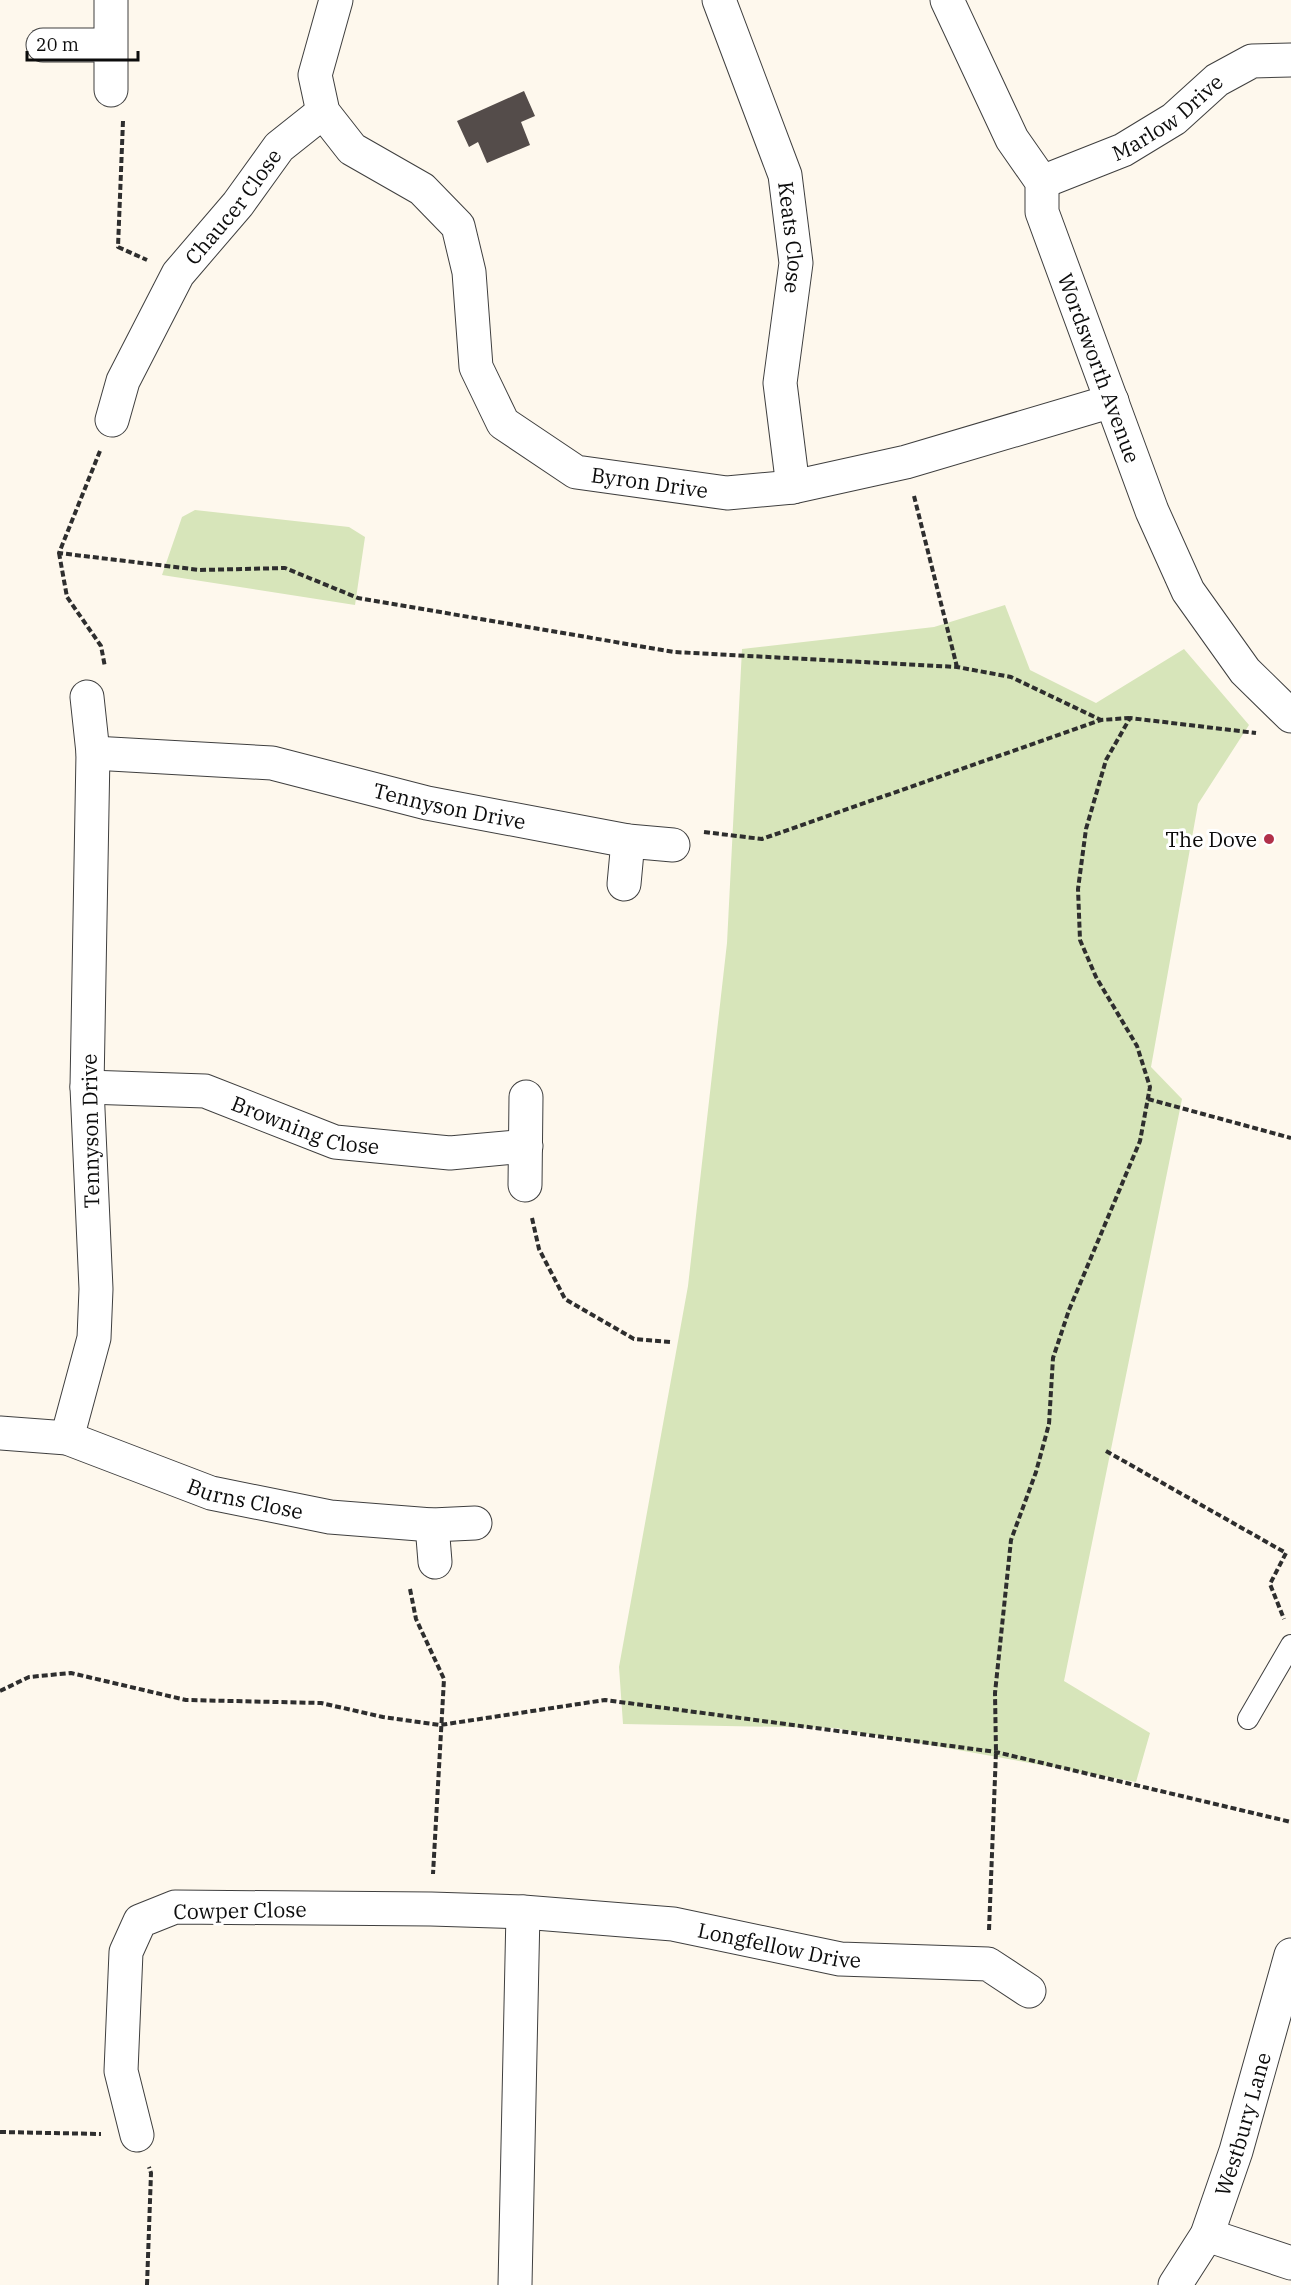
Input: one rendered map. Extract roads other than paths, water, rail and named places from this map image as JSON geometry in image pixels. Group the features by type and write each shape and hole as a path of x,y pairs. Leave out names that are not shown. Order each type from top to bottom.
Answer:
{"street":[{"path":"111,0 111,90"},
{"path":"323,112 315,75 336,0"},
{"name":"Keats Close","path":"719,0 785,175 796,263 780,383 793,487"},
{"path":"947,0 1012,139 1042,182"},
{"path":"43,45 110,45"},
{"name":"Marlow Drive","path":"1042,182 1123,150 1174,119 1217,80 1252,61 1291,60"},
{"name":"Chaucer Close","path":"112,420 123,381 178,274 238,204 279,147 323,112"},
{"name":"Byron Drive","path":"323,112 352,149 422,189 458,226 469,272 476,367 503,423 576,472 727,493 793,487 906,462 1112,401"},
{"name":"Wordsworth Avenue","path":"1042,182 1042,212 1152,511 1188,591 1245,671 1291,716"},
{"name":"Tennyson Drive","path":"67,1438 94,1338 96,1289 87,1087 93,753 87,697"},
{"name":"Tennyson Drive","path":"93,753 272,762 427,803 628,841 673,845"},
{"path":"624,884 628,841"},
{"name":"Browning Close","path":"87,1087 205,1091 335,1142 450,1153 526,1146"},
{"path":"525,1185 526,1097"},
{"path":"0,1433 67,1438"},
{"name":"Burns Close","path":"67,1438 211,1493 330,1517 432,1525 475,1522"},
{"path":"432,1525 435,1562"},
{"name":"Cowper Close","path":"137,2135 121,2071 126,1952 140,1921 175,1907 524,1912"},
{"path":"515,2285 524,1912"},
{"name":"Longfellow Drive","path":"524,1912 673,1924 840,1959 988,1964 1029,1991"},
{"name":"Westbury Lane","path":"1175,2285 1207,2235 1236,2151 1291,1955"},
{"path":"1207,2235 1291,2263"}],"lane":[{"path":"1248,1719 1289,1635"}],"place":[{"name":"The Dove","path":"1269,839"}]}
